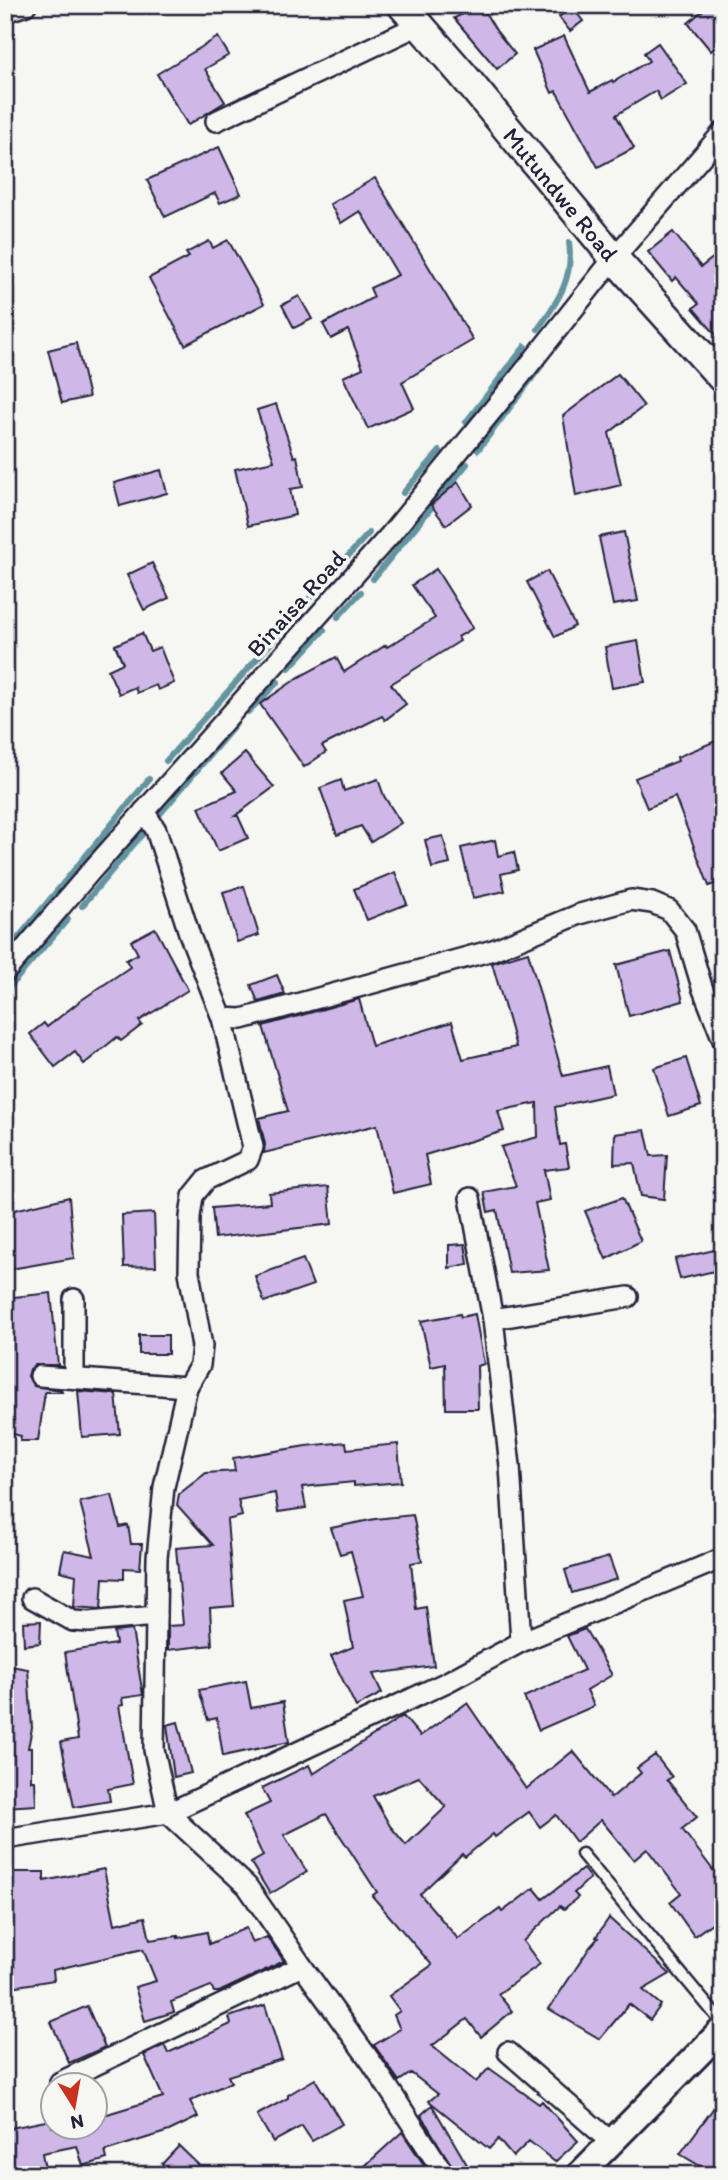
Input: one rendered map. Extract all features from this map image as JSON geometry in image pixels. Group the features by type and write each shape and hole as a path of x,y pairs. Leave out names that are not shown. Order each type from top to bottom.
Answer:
{"main road":[{"name":"Mutundwe Road","path":"411,15 614,258 723,379"}],"street":[{"path":"5,12 26,5"},
{"path":"216,121 411,15"},
{"name":"Binaisa Road","path":"5,972 144,811 390,535 614,258 723,132"},
{"path":"144,811 156,830 190,936 222,1018 253,1147 248,1160 206,1180 193,1196 190,1217 190,1272 202,1346 200,1364 187,1387 164,1487 157,1558 154,1750 169,1813 247,1886 372,2063 444,2175"},
{"path":"222,1018 242,1019 493,950 580,914 631,900 652,903 669,910 685,930 702,987 723,1041"},
{"path":"470,1198 493,1319 510,1465 521,1642"},
{"path":"493,1319 628,1297"},
{"path":"74,1378 75,1299"},
{"path":"40,1376 187,1387"},
{"path":"5,1839 169,1813 447,1682 521,1642 723,1558"},
{"path":"32,1598 73,1621 156,1616"},
{"path":"81,2072 302,1966"},
{"path":"579,2175 723,2026"},
{"path":"508,2052 611,2142"}],"lane":[{"path":"582,1854 723,2026"}],"building":[{"path":"709,5 723,5 723,41 711,51 688,23"},
{"path":"481,6 515,54 497,69 454,18"},
{"path":"572,7 583,21 570,31 559,17"},
{"path":"564,36 590,92 649,61 644,53 658,43 687,84 661,100 656,91 616,115 634,148 598,167 556,91 552,93 533,50"},
{"path":"218,37 229,55 205,69 225,102 188,125 157,74"},
{"path":"219,147 241,194 220,203 215,193 165,217 147,180"},
{"path":"375,178 473,340 402,382 414,408 368,429 343,377 363,368 348,330 331,339 323,324 374,297 370,288 398,275 360,211 341,223 330,204"},
{"path":"673,232 701,267 723,250 723,343 693,308 699,304 676,277 672,281 648,252"},
{"path":"228,240 264,304 185,345 149,278 189,257 186,253 209,241 213,248"},
{"path":"299,296 312,319 294,328 282,305"},
{"path":"76,343 89,397 62,403 48,350"},
{"path":"618,374 644,406 609,433 621,485 576,496 563,416"},
{"path":"276,404 294,457 297,456 303,487 290,489 295,515 248,526 235,469 274,461 257,410"},
{"path":"161,470 167,493 120,506 114,483"},
{"path":"458,482 472,505 446,525 431,505"},
{"path":"624,532 638,601 613,605 599,537"},
{"path":"152,563 169,598 144,610 127,575"},
{"path":"436,569 473,628 458,637 460,641 391,684 406,704 385,720 382,716 322,746 326,752 304,767 260,704 299,677 336,657 344,672 435,618 412,585"},
{"path":"547,571 575,626 555,637 527,582"},
{"path":"142,633 150,651 160,647 174,683 158,690 156,685 137,693 135,687 119,694 108,670 123,663 115,645"},
{"path":"638,641 645,682 612,688 605,647"},
{"path":"723,738 723,881 709,886 675,797 647,808 635,778 678,761 677,757"},
{"path":"245,753 274,787 235,816 238,816 248,838 218,851 199,807 237,791 222,773"},
{"path":"378,779 384,796 401,823 371,842 361,826 337,835 320,788 341,780 344,791"},
{"path":"443,836 450,864 432,868 425,840"},
{"path":"495,840 498,856 514,852 518,870 501,874 505,891 473,898 461,848"},
{"path":"395,872 407,904 367,920 354,889"},
{"path":"244,886 259,935 237,942 223,892"},
{"path":"155,928 188,990 139,1021 142,1025 121,1041 117,1037 84,1064 75,1052 55,1067 30,1034 44,1023 47,1027 130,967 126,960 138,954 131,941"},
{"path":"670,951 683,1001 629,1016 616,965"},
{"path":"528,952 563,1076 607,1066 613,1094 555,1107 560,1145 565,1144 569,1167 544,1170 550,1200 535,1203 549,1270 509,1273 497,1210 488,1212 484,1192 516,1186 501,1147 538,1137 537,1103 498,1111 504,1131 425,1155 431,1184 393,1193 377,1125 264,1153 265,1144 259,1118 288,1111 263,1026 359,999 372,1046 452,1022 463,1059 516,1047 492,963"},
{"path":"277,975 285,994 258,1002 251,985"},
{"path":"686,1058 701,1106 669,1116 654,1068"},
{"path":"645,1130 651,1156 667,1155 664,1199 641,1196 634,1163 614,1164 615,1134"},
{"path":"328,1187 332,1224 215,1238 212,1208 270,1203 269,1193"},
{"path":"69,1197 74,1258 5,1270 6,1212"},
{"path":"622,1198 641,1241 606,1259 585,1211"},
{"path":"154,1213 156,1266 124,1267 122,1215"},
{"path":"465,1244 468,1264 449,1268 449,1245"},
{"path":"723,1248 723,1269 680,1279 675,1259"},
{"path":"303,1259 313,1285 264,1302 255,1276"},
{"path":"51,1293 58,1365 35,1365 28,1376 34,1386 62,1392 45,1392 38,1441 20,1441 21,1436 5,1432 5,1298"},
{"path":"460,1314 461,1317 475,1314 484,1364 477,1366 478,1409 446,1409 445,1364 431,1367 421,1321"},
{"path":"139,1335 168,1335 168,1354 139,1354"},
{"path":"78,1391 116,1394 120,1434 82,1437"},
{"path":"346,1442 347,1449 398,1444 401,1482 354,1486 354,1482 302,1487 306,1508 278,1512 275,1493 238,1500 242,1516 227,1520 234,1606 210,1608 212,1645 168,1650 168,1626 183,1625 176,1548 213,1545 177,1505 179,1494 206,1473 235,1471 233,1458"},
{"path":"112,1495 120,1527 128,1525 131,1544 142,1544 140,1569 124,1568 124,1579 103,1578 101,1609 74,1607 76,1575 60,1571 64,1550 94,1556 80,1502"},
{"path":"413,1515 422,1561 411,1563 416,1609 426,1607 434,1666 373,1674 382,1693 356,1707 331,1656 353,1647 344,1600 363,1596 351,1551 340,1554 331,1528"},
{"path":"609,1557 617,1579 572,1593 565,1570"},
{"path":"41,1621 40,1643 24,1645 23,1622"},
{"path":"585,1629 612,1675 587,1690 594,1706 539,1730 524,1697 584,1670 567,1636"},
{"path":"132,1630 143,1695 122,1698 123,1705 119,1706 133,1784 108,1789 110,1801 74,1807 61,1742 78,1739 65,1652 116,1644 114,1632"},
{"path":"5,1665 28,1669 32,1728 28,1748 31,1748 31,1781 35,1781 36,1805 5,1807"},
{"path":"246,1681 251,1708 283,1702 289,1742 223,1756 217,1718 208,1720 199,1690"},
{"path":"467,1703 526,1789 573,1751 611,1798 641,1773 637,1768 655,1755 672,1777 667,1780 697,1817 682,1829 723,1879 723,1915 694,1936 670,1902 681,1893 647,1849 634,1860 601,1820 576,1842 556,1815 540,1827 529,1812 495,1837 493,1834 465,1857 462,1854 420,1894 458,1939 534,1888 543,1899 583,1869 590,1878 574,1893 578,1897 564,1909 560,1906 523,1941 540,1964 498,1994 512,2011 481,2037 467,2019 432,2046 476,2082 489,2068 539,2104 542,2101 578,2141 555,2162 529,2141 513,2157 498,2139 489,2149 429,2101 438,2094 411,2073 399,2081 374,2045 400,2029 394,2015 400,2011 389,1996 432,1965 372,1896 377,1892 326,1814 284,1835 307,1872 270,1894 251,1863 263,1856 244,1815 270,1803 262,1788 309,1765 313,1774 403,1716 420,1736","holes":["419,1777 446,1807 406,1845 390,1826 373,1796"]},
{"path":"178,1722 191,1773 174,1777 167,1725"},
{"path":"104,1869 115,1924 145,1917 150,1940 207,1932 209,1944 246,1928 252,1943 267,1937 284,1961 219,1992 214,1992 211,1986 171,2002 174,2012 145,2021 135,1987 156,1981 143,1949 53,1970 54,1980 5,1988 5,1872 44,1872 44,1881"},
{"path":"609,1918 670,1974 643,1990 661,2005 650,2020 629,2004 600,2039 549,2009"},
{"path":"265,2005 282,2059 228,2076 231,2082 190,2101 198,2117 169,2131 105,2151 107,2159 83,2166 77,2146 42,2153 46,2175 5,2175 5,2129 38,2123 38,2142 108,2142 108,2114 163,2097 144,2055 164,2045 168,2053 231,2024 229,2017"},
{"path":"87,2006 105,2047 69,2063 51,2022"},
{"path":"315,2079 342,2124 312,2141 302,2126 273,2142 257,2115"},
{"path":"723,2095 723,2161 710,2172 680,2154"},
{"path":"432,2105 473,2175 457,2175 421,2115"},
{"path":"402,2132 424,2165 410,2175 355,2175"},
{"path":"179,2146 209,2175 173,2175 162,2164"}],"waterway":[{"path":"538,329 558,299 567,278 569,242"},
{"path":"466,422 525,346"},
{"path":"478,450 542,365"},
{"path":"403,493 440,451"},
{"path":"373,579 467,464"},
{"path":"299,610 369,533"},
{"path":"338,617 361,592"},
{"path":"289,668 324,630"},
{"path":"166,761 279,634"},
{"path":"248,712 278,682"},
{"path":"160,814 236,724"},
{"path":"5,954 149,779"},
{"path":"82,906 145,831"},
{"path":"5,992 68,919"}]}
